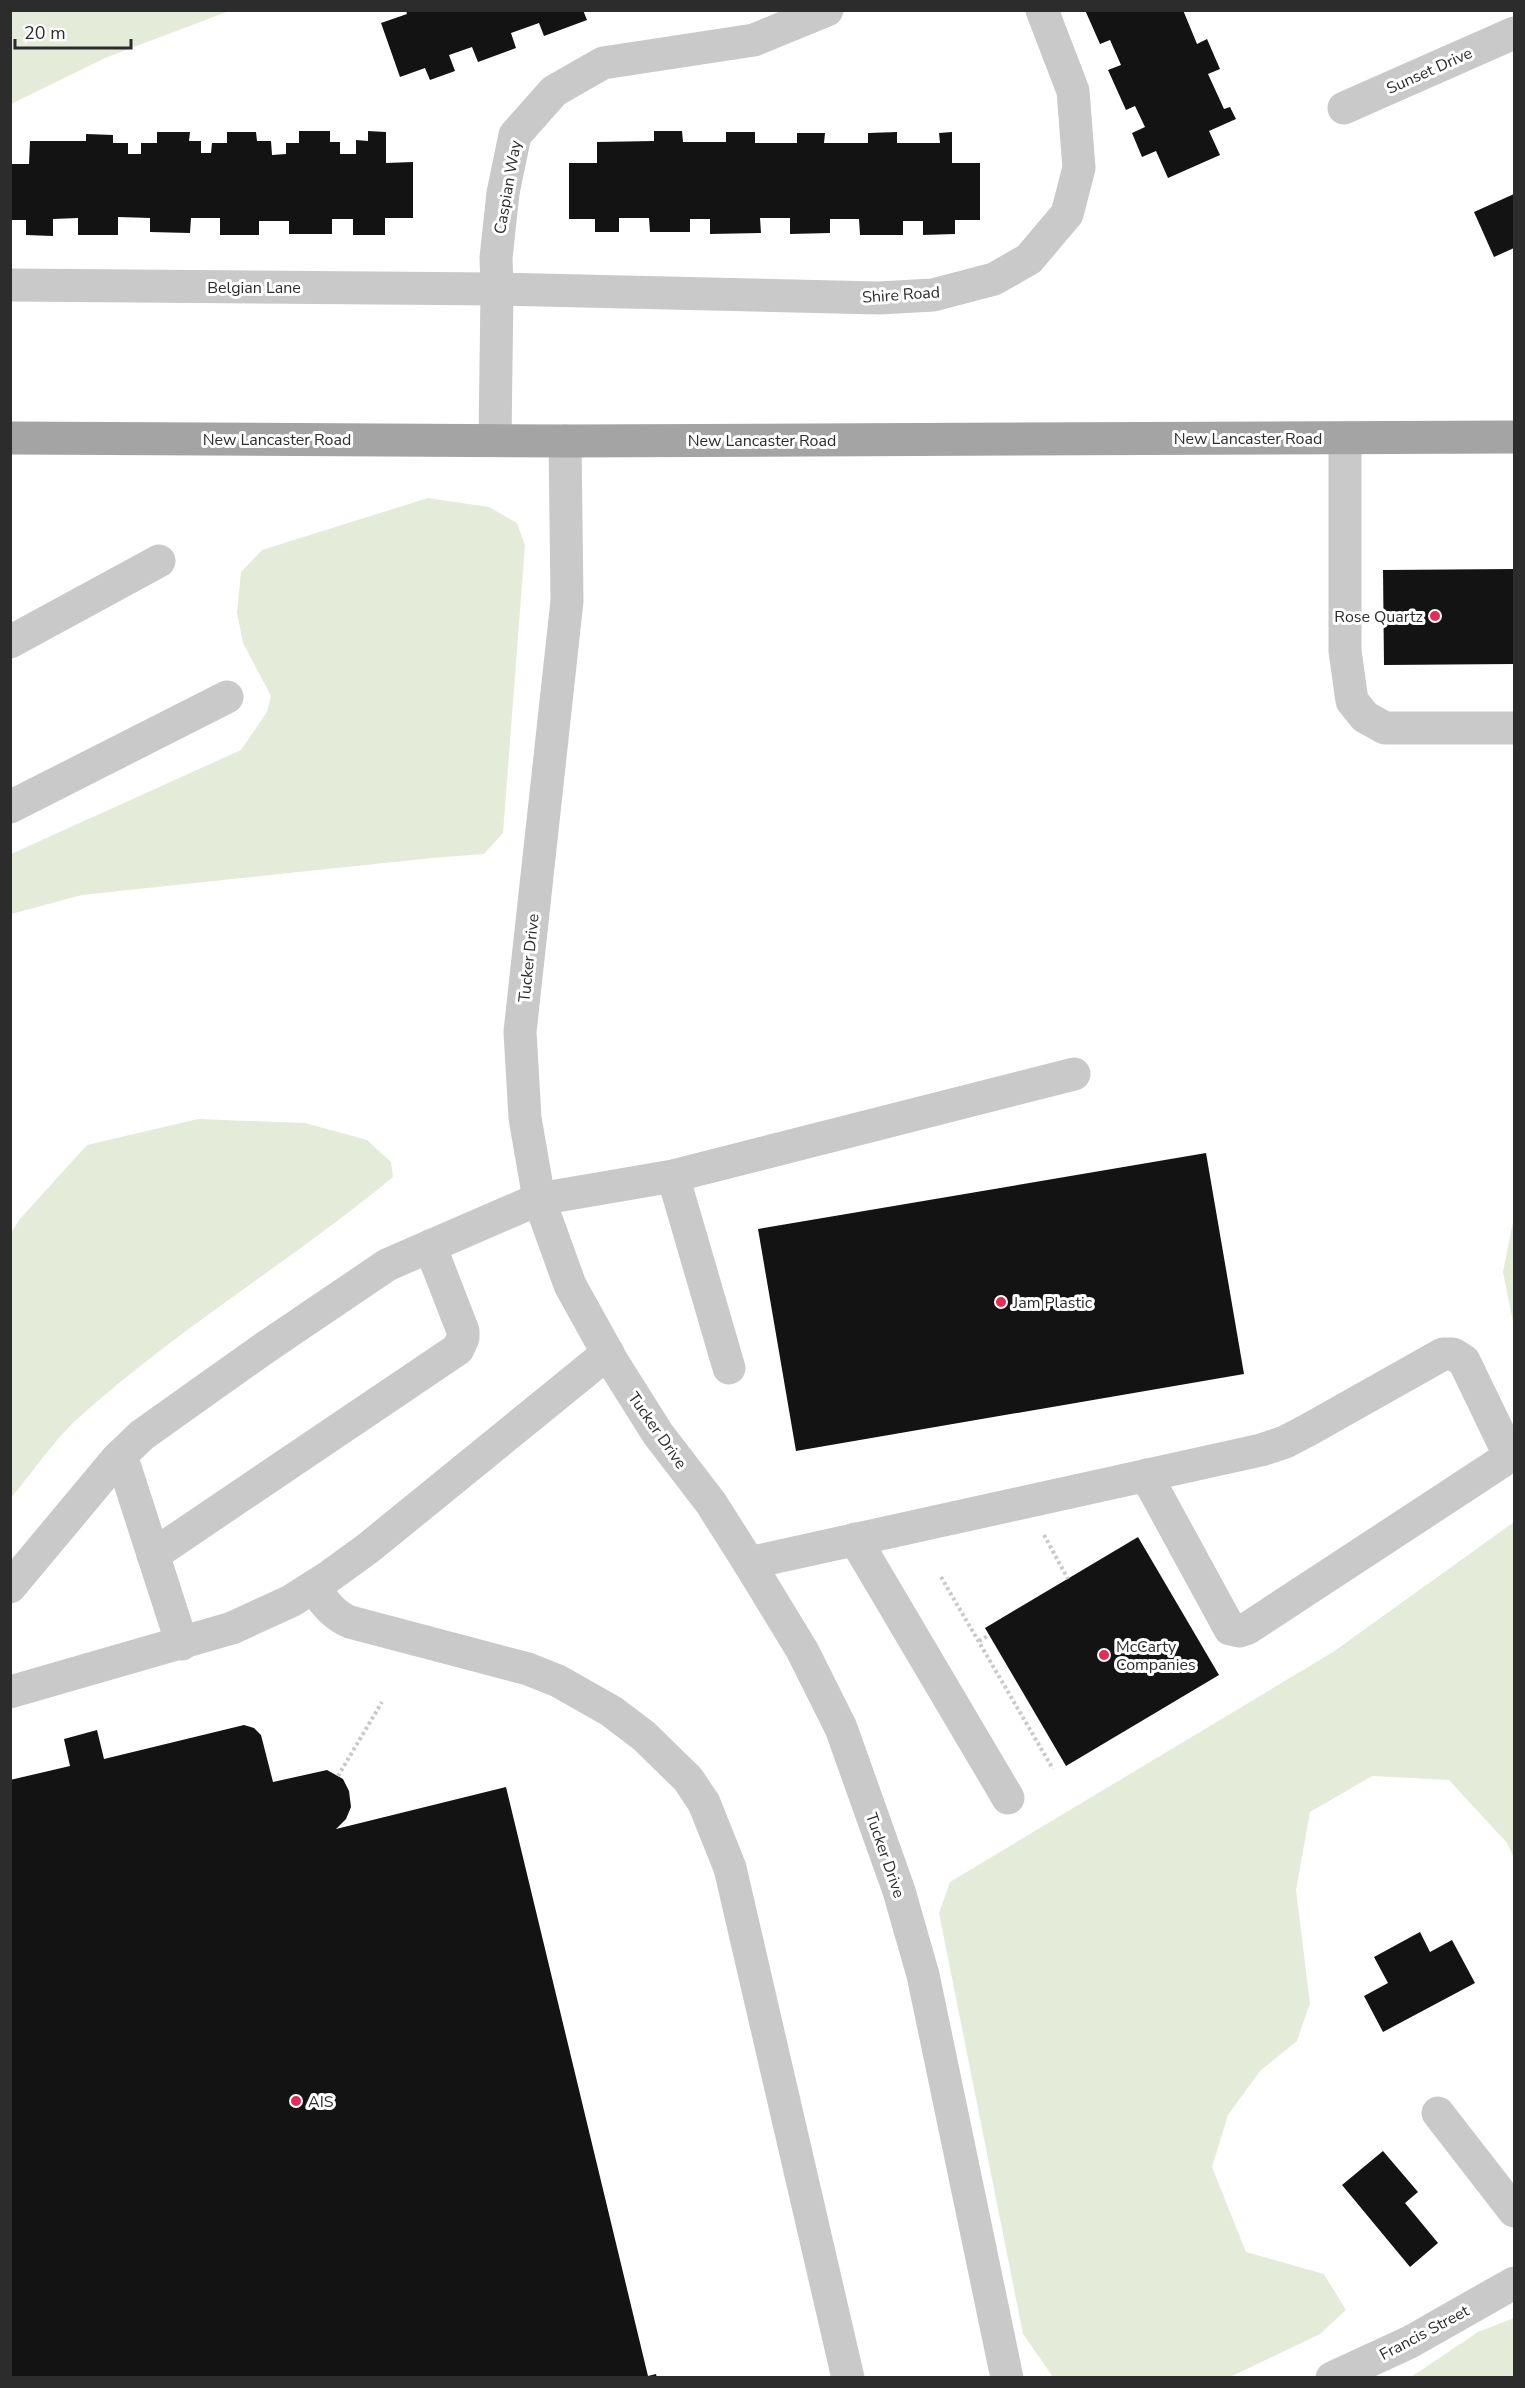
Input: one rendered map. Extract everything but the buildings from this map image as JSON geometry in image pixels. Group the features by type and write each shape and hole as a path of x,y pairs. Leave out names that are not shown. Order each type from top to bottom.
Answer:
{"main road":[{"name":"New Lancaster Road","path":"10,438 565,441 1515,437"}],"street":[{"name":"Caspian Way","path":"495,440 497,289 495,258 503,194 515,135 554,91 603,63 754,40 827,10"},
{"name":"Shire Road","path":"497,289 879,298 933,295 994,279 1029,260 1067,214 1079,168 1073,91 1042,10"},
{"name":"Sunset Drive","path":"1344,108 1515,33"},
{"name":"Belgian Lane","path":"10,285 497,289"},
{"path":"1345,438 1345,651 1352,701 1365,717 1385,728 1515,728"},
{"name":"Tucker Drive","path":"565,441 567,601 520,1032 525,1118 539,1199 570,1285 608,1353 658,1434 711,1503 749,1563 802,1650 841,1728 899,1891 923,1975 1006,2378"},
{"path":"10,642 159,561"},
{"path":"10,807 227,697"},
{"path":"10,1587 122,1455 142,1435 387,1265 539,1199 673,1176 1074,1074"},
{"path":"673,1176 729,1368"},
{"path":"153,1555 458,1349 463,1338 463,1331 430,1246"},
{"path":"10,1692 232,1628 291,1600 367,1549 608,1353"},
{"path":"749,1563 855,1539 1026,1502 1146,1475 1261,1450 1285,1442 1443,1354 1453,1354 1464,1360 1504,1444 1506,1453 1502,1462 1258,1622 1239,1631 1230,1629 1146,1475"},
{"path":"122,1455 182,1644"},
{"path":"855,1539 1008,1798"},
{"path":"313,1587 329,1609 339,1618 493,1659 558,1681 611,1711 644,1736 688,1779 704,1803 730,1868 848,2378"},
{"path":"1438,2113 1515,2211"},
{"name":"Francis Street","path":"1332,2378 1410,2342 1515,2283"}],"path":[{"path":"1026,1502 1068,1579"},
{"path":"941,1577 1053,1769"},
{"path":"979,1641 989,1635"},
{"path":"338,1776 382,1701"}],"green space":[{"path":"11,10 229,11 105,58 11,104"},
{"path":"428,498 489,507 517,523 525,545 503,833 484,854 82,895 11,914 11,854 241,750 267,712 271,696 243,643 237,613 241,572 262,550"},
{"path":"198,1119 305,1123 367,1140 391,1162 393,1177 113,1388 66,1430 11,1498 11,1233 19,1220 87,1145"},
{"path":"1514,1217 1514,1327 1503,1272"},
{"path":"1514,1522 1514,1858 1507,1843 1449,1780 1372,1776 1310,1812 1296,1890 1310,2003 1297,2041 1260,2071 1228,2115 1212,2167 1246,2252 1324,2274 1346,2310 1320,2334 1230,2377 1053,2377 1023,2334 939,1913 950,1882 1333,1652"},
{"path":"1514,2318 1514,2377 1411,2377 1478,2332"}],"place":[{"name":"Rose Quartz","path":"1435,616"},
{"name":"Jam Plastic","path":"1001,1302"},
{"name":"McCarty Companies","path":"1104,1655"},
{"name":"AIS","path":"296,2101"}]}
